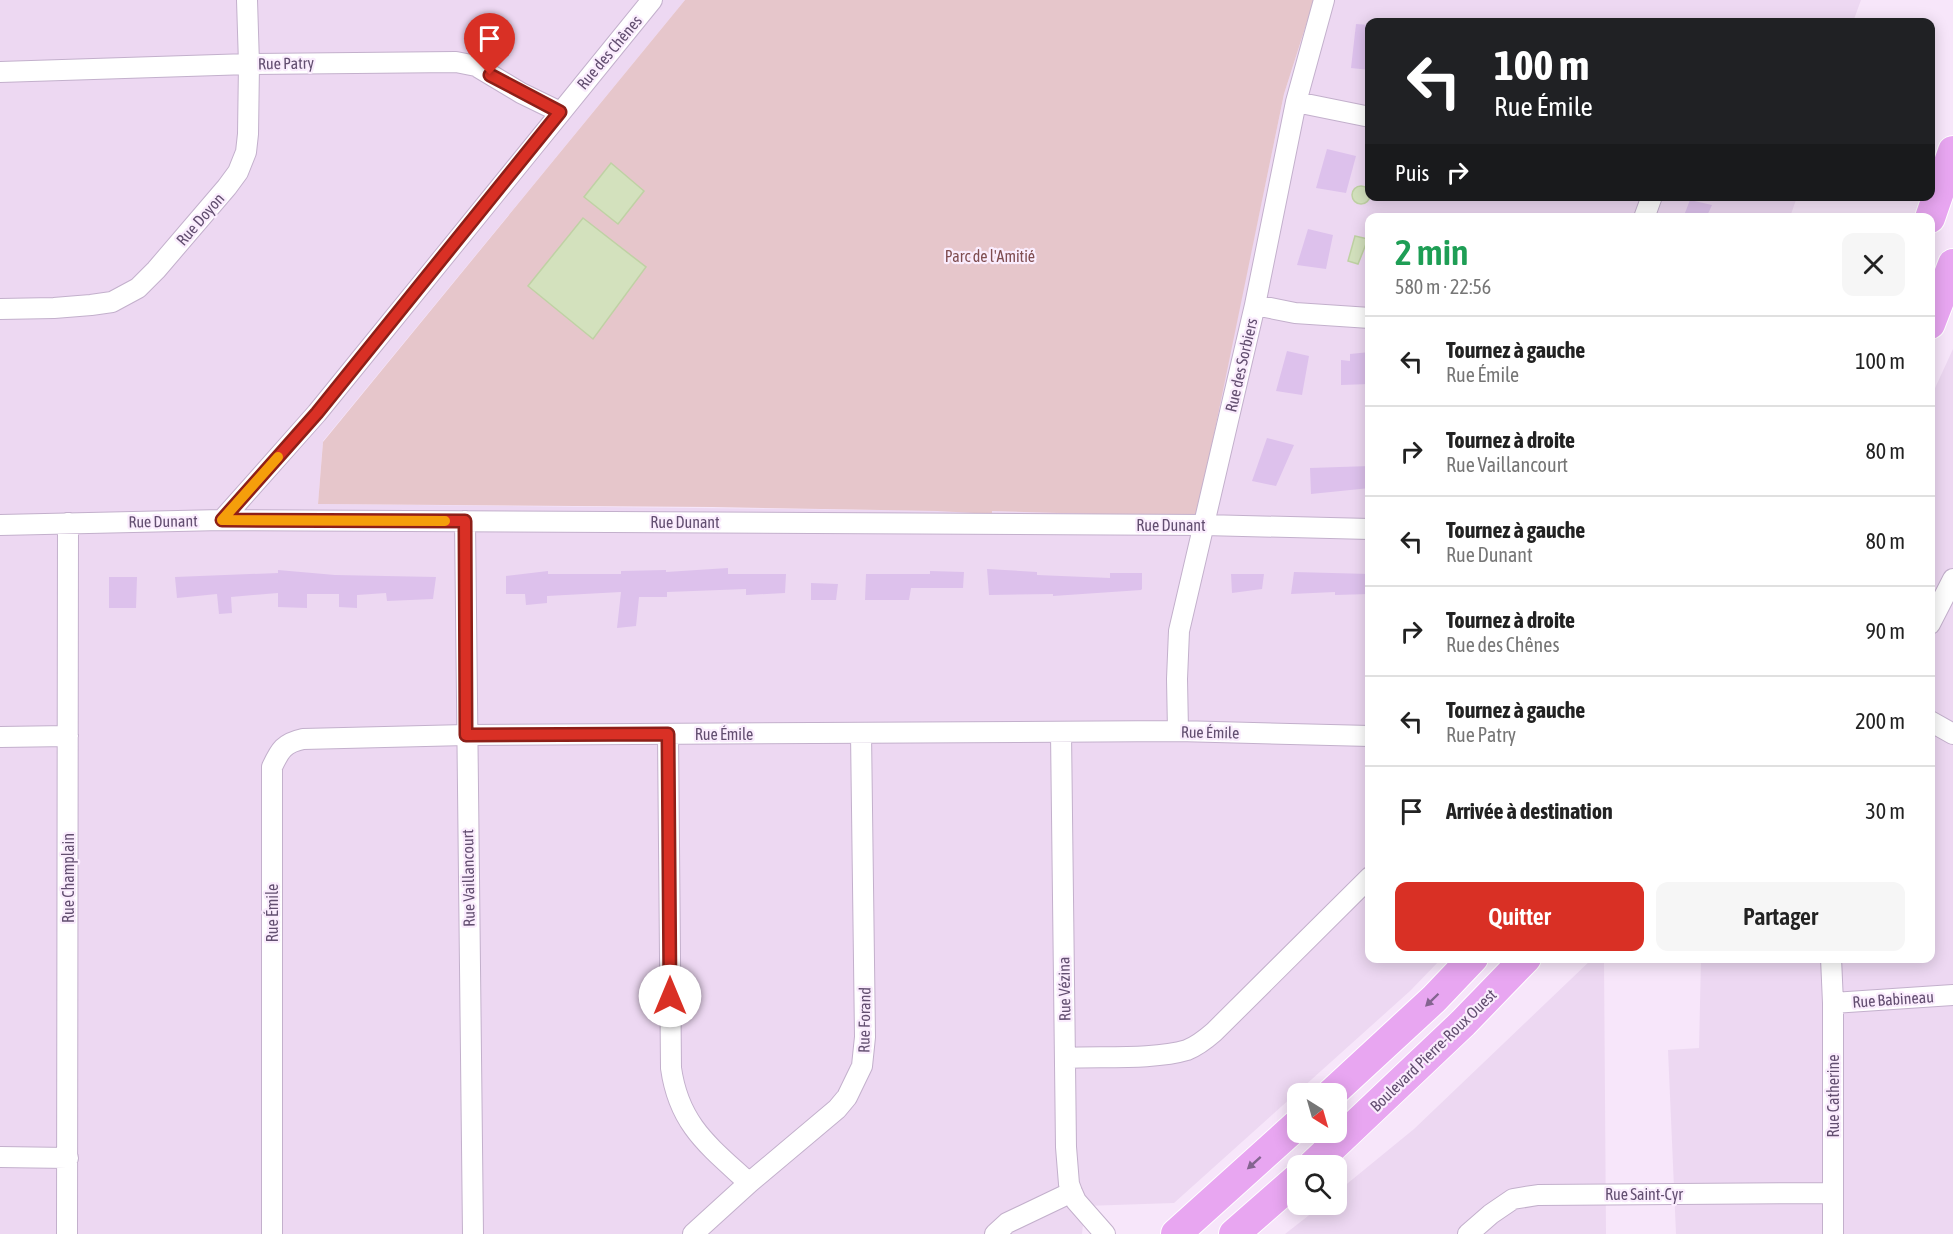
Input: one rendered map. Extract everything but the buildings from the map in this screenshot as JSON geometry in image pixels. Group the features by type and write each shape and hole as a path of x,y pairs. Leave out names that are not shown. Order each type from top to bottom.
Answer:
{"main road":[{"path":"1931,213 1953,151"},
{"path":"1935,311 1953,264"},
{"path":"1343,1083 1434,999 1468,963"},
{"name":"Boulevard Pierre-Roux Ouest","path":"1324,1155 1463,1023 1521,963"},
{"path":"1176,1234 1287,1134"},
{"path":"1234,1234 1287,1188"}],"street":[{"name":"Rue Doyon","path":"0,309 54,308 112,302 138,288 227,187 238,172 247,143 249,64 246,0"},
{"name":"Rue des Chênes","path":"222,520 317,413 652,0"},
{"name":"Rue des Sorbiers","path":"1178,731 1179,631 1255,305 1296,102 1324,0"},
{"name":"Rue Patry","path":"0,72 249,64 456,62 476,66 521,93 560,112"},
{"path":"1296,102 1365,116"},
{"path":"1255,305 1295,313 1365,318"},
{"name":"Rue Dunant","path":"0,525 222,520 1204,525 1365,529"},
{"name":"Rue Vaillancourt","path":"465,521 473,1234"},
{"name":"Rue Champlain","path":"67,1234 68,523"},
{"path":"1935,614 1953,579"},
{"path":"1935,724 1953,734"},
{"name":"Rue Émile","path":"272,1234 272,767 279,751 291,741 466,735 1178,731 1365,736"},
{"name":"Rue Vézina","path":"1061,732 1066,1147 1069,1184 1076,1202 1105,1234"},
{"name":"Rue Forand","path":"693,1234 749,1183 837,1109 847,1097 862,1066 865,1037 861,733"},
{"path":"668,734 673,1083 684,1114 697,1134 749,1183"},
{"path":"0,737 68,736"},
{"path":"1065,1058 1156,1055 1188,1049 1200,1043 1214,1032 1365,882"},
{"name":"Rue Catherine","path":"1831,963 1833,1234"},
{"name":"Rue Babineau","path":"1833,1003 1953,994"},
{"path":"0,1157 68,1158"},
{"path":"995,1234 1007,1223 1072,1192"},
{"name":"Rue Saint-Cyr","path":"1468,1234 1513,1199 1538,1195 1832,1193"}],"shaded area":[{"path":"0,0 685,0 323,441 318,504 1054,512 1196,517 1284,94 1314,0 1861,0 1854,18 1365,18 1365,201 1796,201 1791,213 1365,213 1365,963 1437,963 1410,991 1308,1083 1287,1083 1287,1101 1174,1203 1085,1206 1082,1234 0,1234"},
{"path":"611,163 644,191 618,224 584,197"},
{"path":"1358,187 1364,187 1365,201 1367,201 1361,204 1355,201 1352,195"},
{"path":"583,218 646,267 593,339 528,286"},
{"path":"1355,236 1365,238 1365,246 1358,264 1348,261"},
{"path":"1953,349 1953,1234 1676,1234 1668,1050 1699,1048 1701,963 1935,963 1935,388"},
{"path":"1588,963 1604,963 1606,1234 1285,1234 1309,1215 1347,1215 1347,1184 1414,1129"}],"green space":[{"name":"Parc de l'Amitié","path":"685,0 1314,0 1284,94 1197,517 992,511 992,514 712,507 318,504 323,442"}],"slow traffic":[{"path":"278,457 222,520 445,521"}],"route":[{"path":"490,75 560,112 317,413 222,520 465,521 466,735 668,734 670,996"}]}
